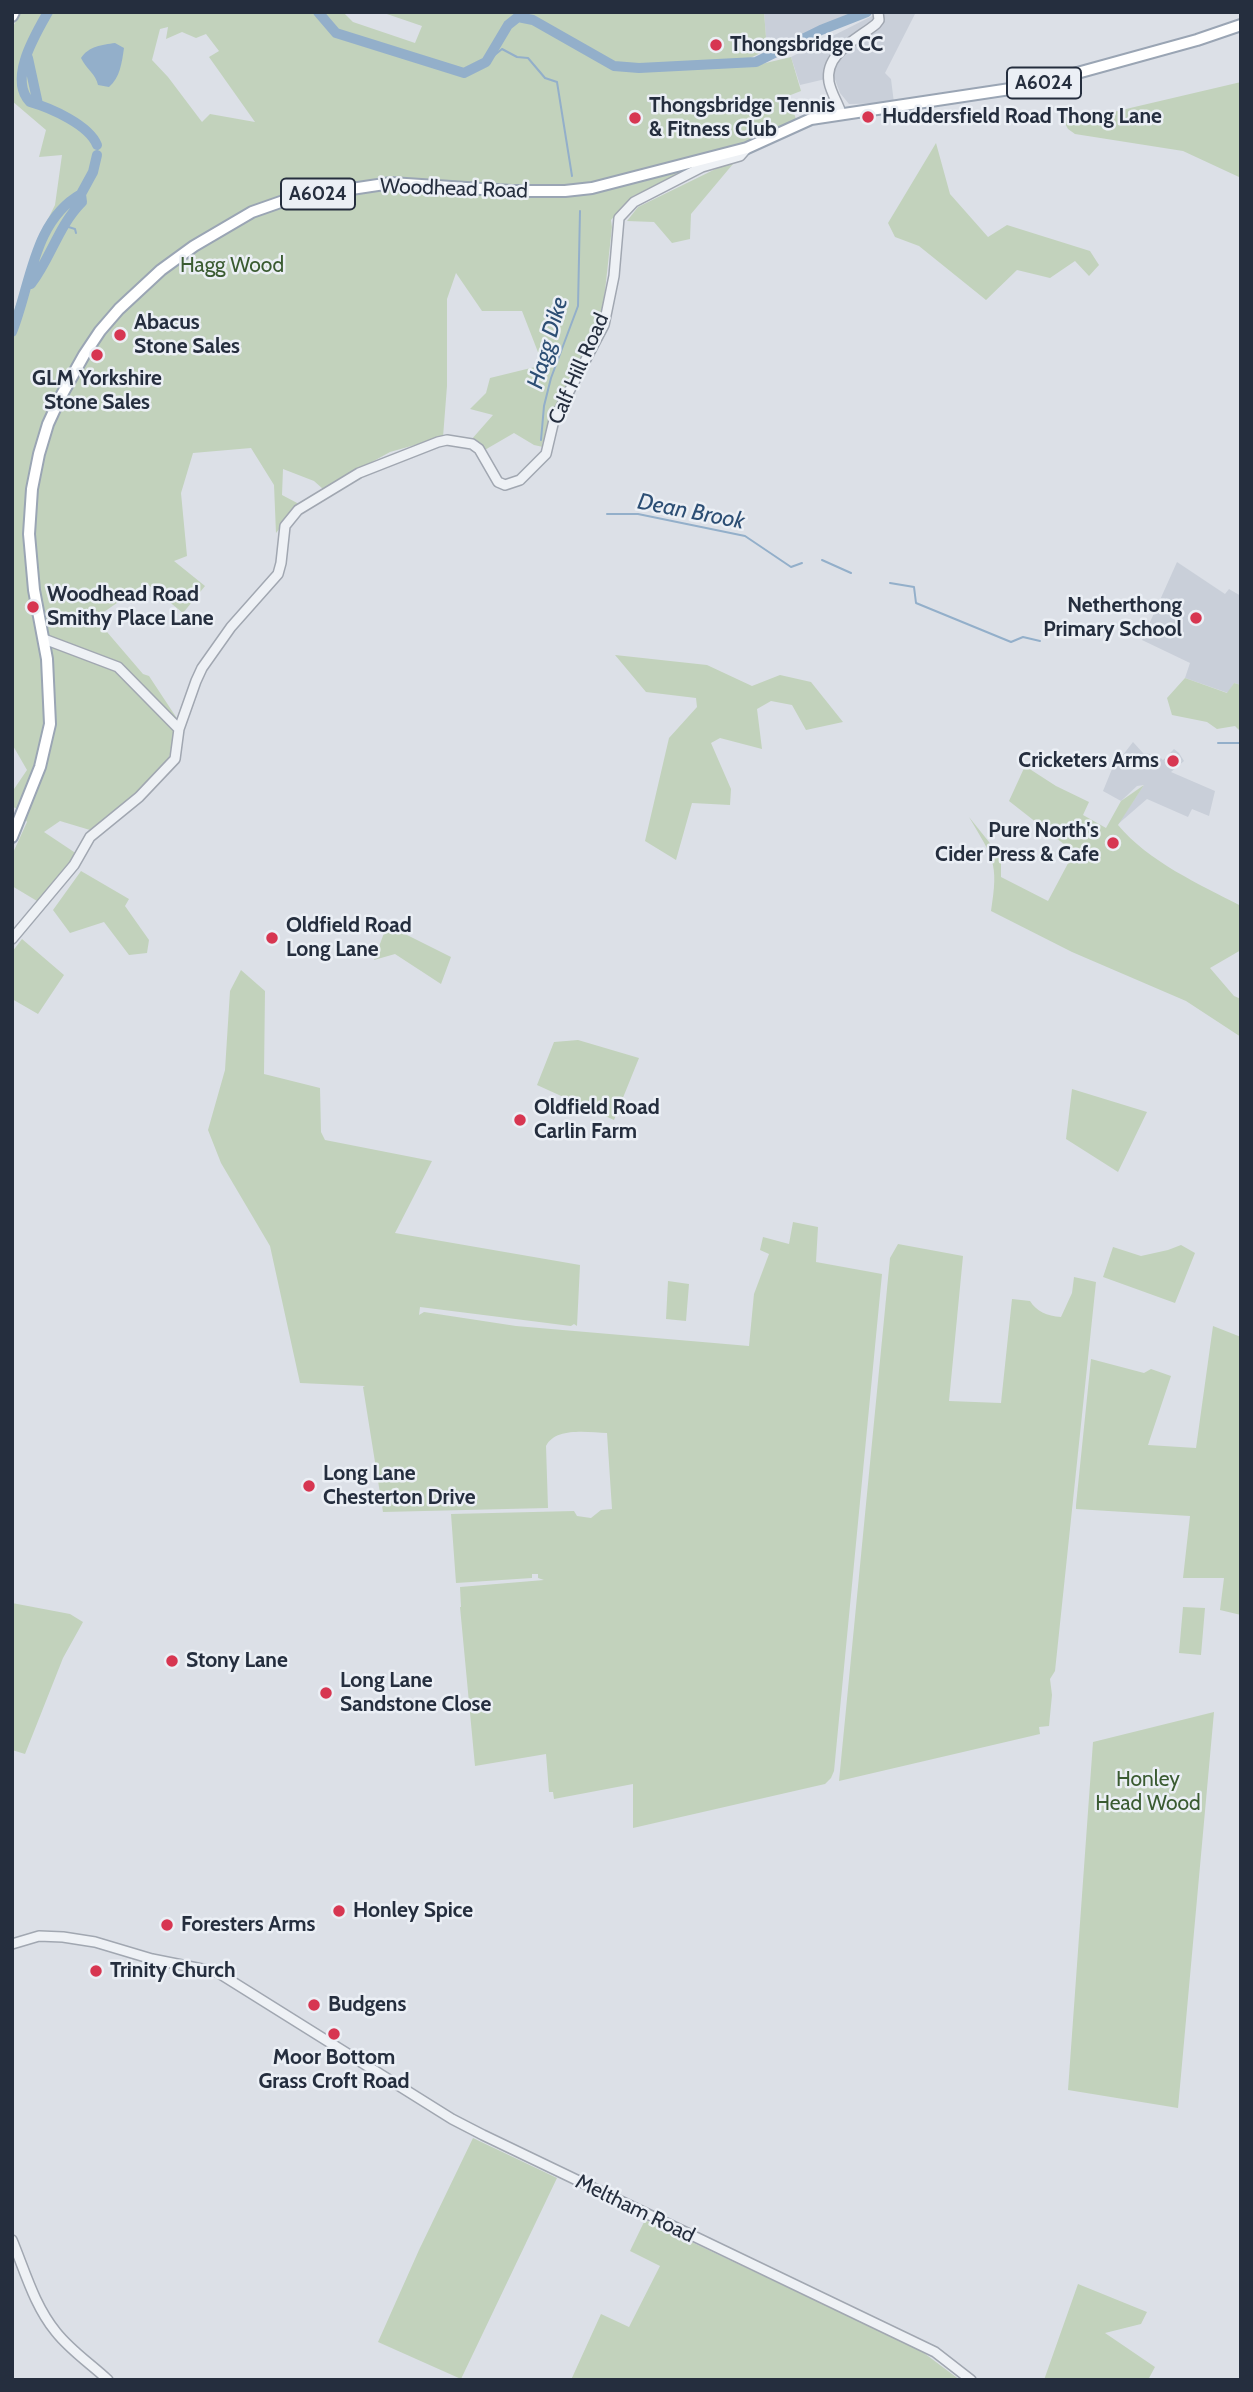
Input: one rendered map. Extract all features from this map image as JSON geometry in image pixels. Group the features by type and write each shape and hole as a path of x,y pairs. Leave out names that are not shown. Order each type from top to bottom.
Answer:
{"main road":[{"name":"A6024","path":"747,148 811,119 1030,86 1197,40 1241,25"},
{"name":"Woodhead Road","path":"12,837 40,768 50,724 48,670 34,590 29,534 32,489 39,454 48,425 84,355 119,309 161,270 194,246 252,212 292,198 391,183 512,191 565,191 592,188 747,148"}],"street":[{"path":"841,113 829,81 832,64 845,46 876,24 878,14"},
{"name":"Calf Hill Road","path":"179,729 196,681 213,651 278,574 283,535 289,520 298,510 359,473 447,440 472,444 479,449 498,482 512,484 529,472 546,454 554,420 604,325 614,276 619,218 634,202 702,167 740,156 747,148"},
{"path":"12,939 74,865 90,837 139,797 175,759 179,729 118,667 44,639"},
{"name":"Meltham Road","path":"12,1944 39,1936 63,1937 217,1972 483,2136 935,2352 971,2380"},
{"path":"12,2240 34,2296 48,2322 71,2348 108,2380"}],"shaded area":[{"path":"764,12 861,12 767,50"},
{"path":"880,12 916,12 885,73 891,79 894,103 849,104 840,93 834,77 800,85 791,57"},
{"name":"Netherthong Primary School","path":"1177,562 1225,594 1229,589 1241,596 1241,685 1234,683 1228,693 1185,678 1190,663 1142,640"},
{"path":"1133,742 1143,753 1157,755 1163,760 1174,749 1179,753 1184,761 1171,772 1215,791 1209,816 1192,809 1188,817 1147,799 1117,825 1144,785 1137,786 1121,801 1103,791 1112,769"}],"green space":[{"name":"Hagg Wood","path":"20,12 343,12 353,22 415,43 422,26 381,12 764,12 767,50 748,59 718,63 617,64 638,71 720,68 753,66 791,57 801,91 788,96 796,119 747,142 708,153 709,161 633,196 611,220 601,327 544,444 542,442 543,447 534,445 514,433 483,451 471,440 493,415 470,409 486,393 490,378 543,365 522,311 482,311 456,273 447,299 447,386 443,437 390,452 323,489 314,481 283,469 282,495 299,504 276,533 274,485 251,448 193,453 181,493 187,556 174,561 205,586 183,613 146,583 98,616 107,632 143,674 149,676 178,720 171,752 163,768 145,788 90,830 60,821 44,832 77,854 37,901 12,886 12,855 27,822 20,811 12,806 12,792 27,770 12,744 12,317 39,237 55,205 62,155 39,157 46,130 12,101 12,29","holes":["168,27 166,39 182,32 196,38 206,34 219,51 209,57 255,122 210,114 202,122 152,60 160,29"]},
{"path":"1241,82 1241,192 1239,177 1183,151 1075,134 1068,129 1061,116 1079,120"},
{"path":"936,143 950,194 988,237 1007,225 1090,251 1099,265 1089,276 1075,261 1050,278 1017,270 986,300 919,246 895,237 888,223"},
{"path":"738,158 691,214 690,239 672,243 654,222 627,221 638,207"},
{"path":"615,655 707,665 752,686 780,675 811,682 843,722 806,730 792,705 771,701 757,709 762,749 720,738 711,743 731,789 730,805 692,803 676,860 645,841 669,738 697,707 696,698 646,692"},
{"path":"1185,678 1227,693 1234,683 1241,685 1241,732 1235,726 1217,729 1207,722 1172,715 1167,698"},
{"path":"1025,766 1056,786 1089,802 1083,815 1106,828 1121,801 1144,785 1118,825 1159,861 1241,906 1241,950 1210,968 1234,996 1241,999 1241,1037 1186,1001 1072,952 991,911 994,881 992,861 969,817 1001,857 1001,877 1048,901 1074,852 1009,801"},
{"path":"81,871 129,899 125,906 149,940 147,953 129,955 104,922 70,933 53,910"},
{"path":"387,925 451,957 441,984 395,954 374,960"},
{"path":"22,939 64,975 38,1014 12,999 12,952"},
{"path":"241,970 265,991 264,1074 320,1088 321,1132 325,1140 432,1161 395,1233 580,1265 577,1326 420,1307 419,1315 424,1312 516,1326 749,1346 754,1294 769,1254 760,1250 763,1237 789,1244 793,1222 818,1227 816,1262 882,1274 834,1771 825,1784 633,1828 633,1784 554,1799 553,1792 549,1792 546,1754 475,1766 460,1587 544,1580 538,1578 538,1574 532,1574 532,1578 456,1583 451,1514 574,1511 577,1516 591,1518 601,1510 612,1509 607,1433 564,1433 550,1440 546,1446 548,1508 383,1512 363,1387 365,1386 300,1383 270,1246 221,1163 208,1130 225,1070 230,991"},
{"path":"578,1040 639,1058 614,1120 537,1085 554,1042"},
{"path":"1072,1089 1147,1112 1118,1172 1066,1139"},
{"path":"898,1244 963,1256 949,1401 1001,1403 1012,1299 1030,1301 1042,1312 1061,1317 1072,1293 1074,1277 1096,1282 1055,1671 1050,1679 1052,1695 1049,1726 1039,1727 1040,1734 839,1781 890,1258"},
{"path":"1181,1245 1195,1253 1175,1303 1103,1277 1113,1247 1141,1256"},
{"path":"668,1281 689,1284 686,1321 666,1319"},
{"path":"1213,1326 1241,1337 1241,1615 1220,1610 1224,1578 1183,1578 1190,1516 1076,1509 1091,1359 1144,1373 1151,1369 1171,1376 1148,1445 1196,1448"},
{"path":"12,1603 70,1614 83,1622 63,1658 25,1754 12,1750"},
{"path":"1183,1607 1205,1608 1201,1655 1179,1653"},
{"name":"Honley Head Wood","path":"1214,1712 1178,2108 1068,2090 1093,1742"},
{"path":"473,2138 557,2178 461,2379 378,2342"},
{"path":"645,2220 920,2350 960,2380 571,2380 601,2314 629,2327 660,2266 630,2251"},
{"path":"1078,2284 1147,2312 1141,2324 1105,2333 1155,2367 1148,2380 1044,2380"}],"water":[{"path":"115,43 124,48 118,74 109,87 98,85 81,58 101,45"}],"waterway":[{"path":"48,12 26,57 22,81 24,92 30,102 78,124 97,145"},
{"path":"318,12 336,33 464,73 486,62 508,25 518,17 533,20 614,66 639,68 756,62 821,30 867,12"},
{"name":"Hagg Dike","path":"486,62 502,49 517,57 528,58 545,78 557,82 572,176"},
{"path":"28,58 38,104"},
{"path":"31,284 67,221 82,202 81,194 93,172 97,155"},
{"path":"12,332 43,237 65,206 81,194"},
{"name":"Hagg Dike","path":"541,440 544,406 551,378 578,306 580,211"},
{"path":"62,225 75,229 76,233"},
{"name":"Dean Brook","path":"607,514 638,514 745,536 791,567 802,563"},
{"name":"Dean Brook","path":"822,560 851,573"},
{"name":"Dean Brook","path":"890,583 914,587 916,603 1011,642 1023,637 1040,641"},
{"name":"Dean Brook","path":"1218,743 1241,743"}],"place":[{"name":"Thongsbridge CC","path":"716,45"},
{"name":"Huddersfield Road Thong Lane","path":"868,117"},
{"name":"Thongsbridge Tennis & Fitness Club","path":"635,118"},
{"name":"Abacus Stone Sales","path":"120,335"},
{"name":"GLM Yorkshire Stone Sales","path":"97,355"},
{"name":"Woodhead Road Smithy Place Lane","path":"33,607"},
{"name":"Netherthong Primary School","path":"1196,618"},
{"name":"Cricketers Arms","path":"1173,761"},
{"name":"Pure North's Cider Press & Cafe","path":"1113,843"},
{"name":"Oldfield Road Long Lane","path":"272,938"},
{"name":"Oldfield Road Carlin Farm","path":"520,1120"},
{"name":"Long Lane Chesterton Drive","path":"309,1486"},
{"name":"Stony Lane","path":"172,1661"},
{"name":"Long Lane Sandstone Close","path":"326,1693"},
{"name":"Honley Spice","path":"339,1911"},
{"name":"Foresters Arms","path":"167,1925"},
{"name":"Trinity Church","path":"96,1971"},
{"name":"Budgens","path":"314,2005"},
{"name":"Moor Bottom Grass Croft Road","path":"334,2034"}]}
